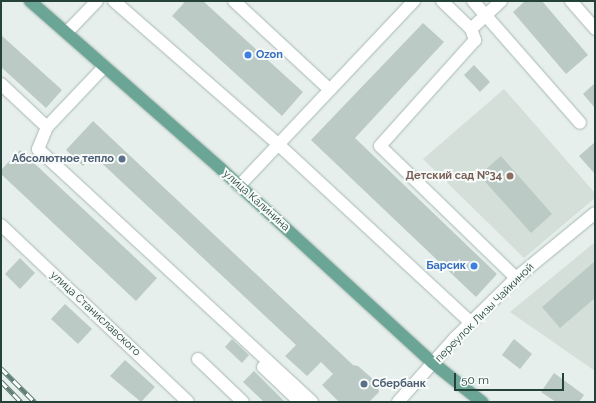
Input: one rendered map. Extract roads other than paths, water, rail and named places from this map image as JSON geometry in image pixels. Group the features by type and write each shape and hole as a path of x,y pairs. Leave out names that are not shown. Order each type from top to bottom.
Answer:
{"main road":[{"name":"улица Калинина","path":"30,1 67,32 239,186 433,363 482,402"}],"street":[{"path":"67,32 98,1"},
{"path":"114,1 279,145 471,323"},
{"path":"234,1 329,89"},
{"path":"239,186 279,145 329,89 414,1"},
{"path":"442,1 471,29 475,40 380,146 516,278"},
{"path":"473,1 580,123"},
{"path":"471,29 500,1"},
{"path":"571,1 595,29"},
{"path":"104,66 47,127 38,149 312,402"},
{"path":"1,84 47,127"},
{"name":"переулок Лизы Чайкиной","path":"398,402 471,323 516,278 595,213"},
{"name":"улица Станиславского","path":"1,226 188,402"},
{"path":"198,359 243,402"},
{"path":"262,367 300,402"}],"railway":[{"path":"1,368 35,402"},
{"path":"1,381 21,402"}],"place":[{"name":"Ozon","path":"248,55"},
{"name":"Абсолютное тепло","path":"122,159"},
{"name":"Детский сад №34","path":"510,176"},
{"name":"Барсик","path":"474,266"},
{"name":"Сбербанк","path":"364,384"}]}
